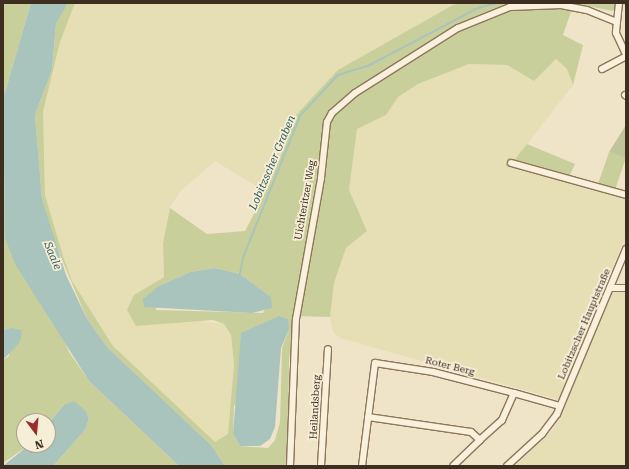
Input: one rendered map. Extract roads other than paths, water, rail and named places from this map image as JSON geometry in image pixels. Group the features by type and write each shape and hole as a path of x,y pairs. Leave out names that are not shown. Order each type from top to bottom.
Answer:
{"street":[{"name":"Uichteritzer Weg","path":"290,466 296,319 321,178 327,122 332,113 355,93 458,28 510,7 561,5 617,22"},
{"path":"602,69 626,55 618,41 617,22 621,7"},
{"path":"511,163 626,195"},
{"name":"Lobitzscher Hauptstraße","path":"507,466 542,434 560,406 626,249"},
{"path":"610,288 626,288"},
{"name":"Heilandsberg","path":"321,466 328,349"},
{"name":"Roter Berg","path":"362,466 375,363 434,372 514,393"},
{"path":"453,466 502,420 514,393 560,406"},
{"path":"368,417 465,430 480,440"}],"water":[{"name":"Saale","path":"31,3 68,3 56,24 52,70 35,115 42,199 66,275 87,319 108,348 211,445 225,466 179,466 89,381 15,264 5,238 3,99"},
{"path":"215,268 240,274 271,297 272,308 252,313 144,307 143,299 159,286 190,272"},
{"path":"279,316 288,319 289,329 281,348 275,427 270,439 260,446 240,446 233,434 241,333"},
{"path":"10,328 22,330 20,342 3,360 3,330"},
{"path":"74,401 86,411 89,419 85,430 53,466 3,466 19,453 56,453 56,414 64,405"}],"waterway":[{"name":"Lobitzscher Graben","path":"240,274 243,258 300,116 338,75 370,65 478,8 497,3"}]}
